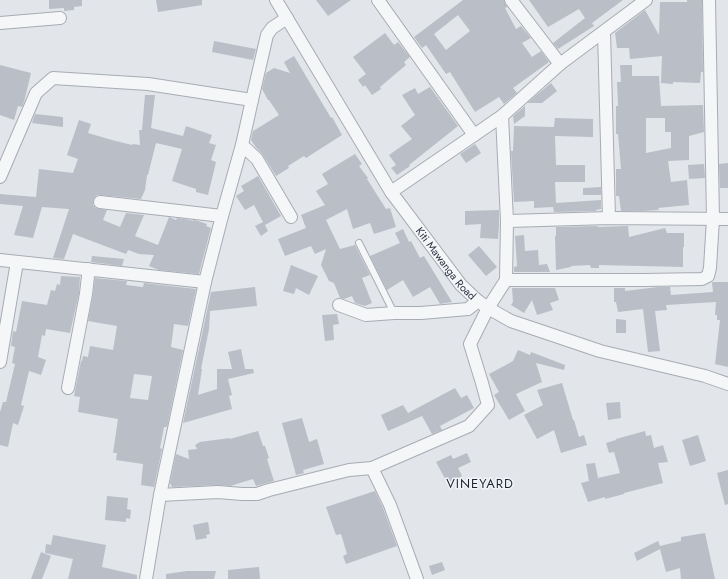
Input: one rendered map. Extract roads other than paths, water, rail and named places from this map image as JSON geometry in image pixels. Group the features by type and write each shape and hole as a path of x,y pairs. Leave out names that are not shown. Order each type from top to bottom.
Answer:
{"street":[{"name":"Kiti Mawanga Road","path":"276,0 392,192 461,285 483,305 511,321 600,351 705,376 728,384"},
{"path":"378,0 474,135"},
{"path":"512,0 560,64"},
{"path":"506,280 702,279 708,276 710,268 713,219 709,0"},
{"path":"392,192 502,116 560,64 644,1"},
{"path":"0,23 60,18"},
{"path":"146,579 160,495 205,282 242,145 267,35 272,28 287,18"},
{"path":"604,32 609,218"},
{"path":"0,177 36,93 53,78 148,84 252,100"},
{"path":"160,495 218,492 257,494 349,470 372,468 470,426 488,405 470,344 483,305 506,280 507,221 502,116"},
{"path":"242,145 257,158 292,216"},
{"path":"100,202 222,216"},
{"path":"507,221 609,218 728,219"},
{"path":"0,260 205,282"},
{"path":"0,362 17,262"},
{"path":"68,388 86,294 88,269"},
{"path":"339,305 366,314 468,310 483,305"},
{"path":"372,468 390,505 417,579"}],"lane":[{"path":"359,244 394,312"}],"district":[{"name":"VINEYARD","path":"480,483"}]}
